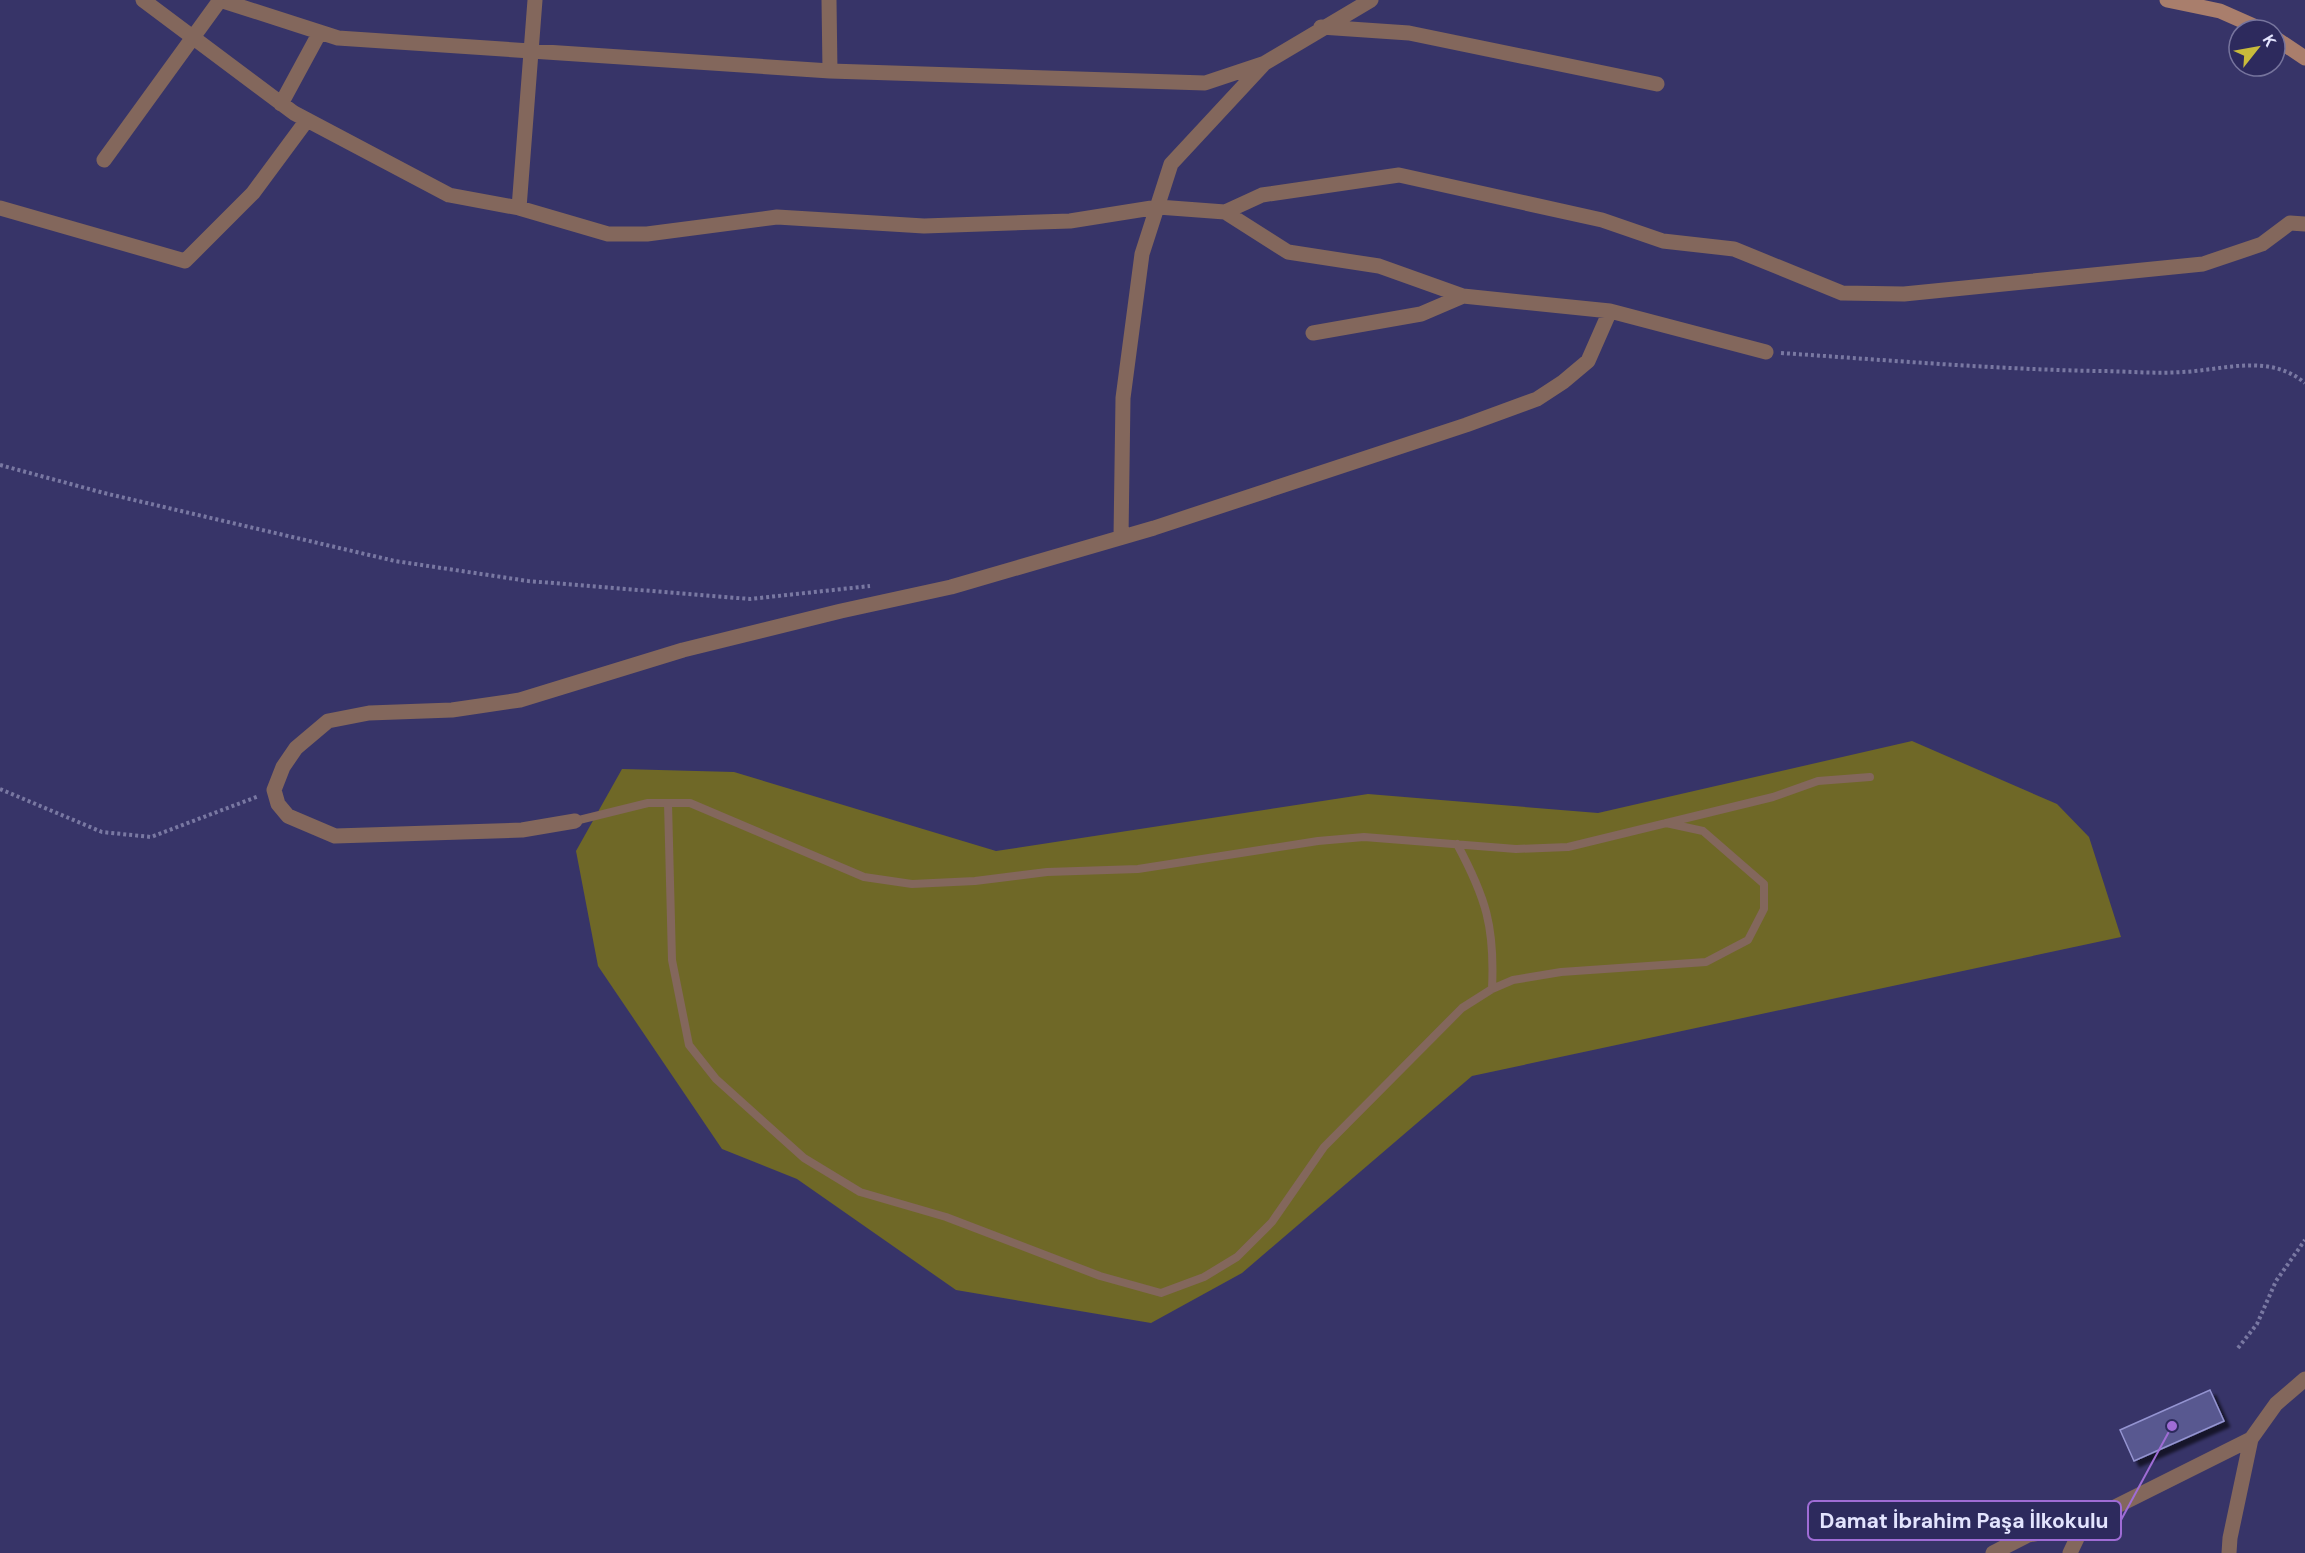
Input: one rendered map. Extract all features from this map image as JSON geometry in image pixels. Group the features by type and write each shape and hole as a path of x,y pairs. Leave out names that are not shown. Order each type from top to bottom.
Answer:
{"main road":[{"path":"2167,0 2220,11 2236,18"},
{"path":"2287,46 2305,58"}],"street":[{"path":"143,0 281,104 449,195 519,207 608,234 647,234 777,217 924,226 1070,221 1158,207 1225,212 1288,252 1379,266 1463,296 1610,311 1766,352"},
{"path":"104,160 220,0 338,38 830,70 1205,83 1265,63 1321,27 1371,0"},
{"path":"519,207 535,0"},
{"path":"829,0 830,70"},
{"path":"1321,27 1409,33 1657,84"},
{"path":"281,104 320,32"},
{"path":"1120,537 1123,398 1142,254 1171,164 1265,63"},
{"path":"0,208 185,261 253,194 307,120"},
{"path":"1225,212 1263,195 1399,175 1602,220 1663,241 1734,249 1842,292 1904,294 2203,264 2262,244 2290,223 2305,224"},
{"path":"1313,333 1421,314 1463,296"},
{"path":"575,821 522,830 335,836 288,816 278,804 274,790 283,767 296,748 328,721 369,714 452,710 520,700 683,650 841,611 951,587 1120,537 1537,399 1588,361 1610,311"},
{"path":"2229,1553 2230,1538 2251,1439 2276,1404 2305,1378"},
{"path":"1993,1553 2028,1535 2075,1527 2251,1439"},
{"path":"2070,1553 2079,1533 2107,1510"}],"lane":[{"path":"575,821 648,803 690,803 864,877 912,884 975,881 1047,872 1138,869 1318,840 1364,837 1516,849 1568,847 1773,797 1818,781 1870,777"},
{"path":"668,803 672,960 689,1045 716,1079 804,1158 860,1191 946,1217 1100,1276 1161,1293 1204,1277 1237,1257 1272,1222 1324,1147 1462,1008 1492,989 1513,980 1561,972 1706,962 1748,940 1764,909 1764,884 1703,831 1666,822"},
{"path":"1457,844 1476,879 1488,912 1494,949 1492,989"}],"path":[{"path":"1766,352 2017,370 2183,372 2222,366 2263,365 2294,374 2305,383"},
{"path":"0,465 104,493 384,558 528,580 750,599 875,585"},
{"path":"0,789 102,832 151,837 274,790"},
{"path":"2238,1348 2257,1324 2276,1281 2305,1240"}],"shaded area":[{"path":"1912,741 2057,804 2089,837 2121,937 1472,1076 1242,1273 1151,1323 956,1290 797,1179 722,1149 598,966 576,851 622,769 734,772 996,851 1368,794 1598,813"}],"building":[{"path":"2210,1390 2224,1421 2134,1461 2120,1430"}],"place":[{"name":"Damat İbrahim Paşa İlkokulu","path":"2172,1426"}]}
